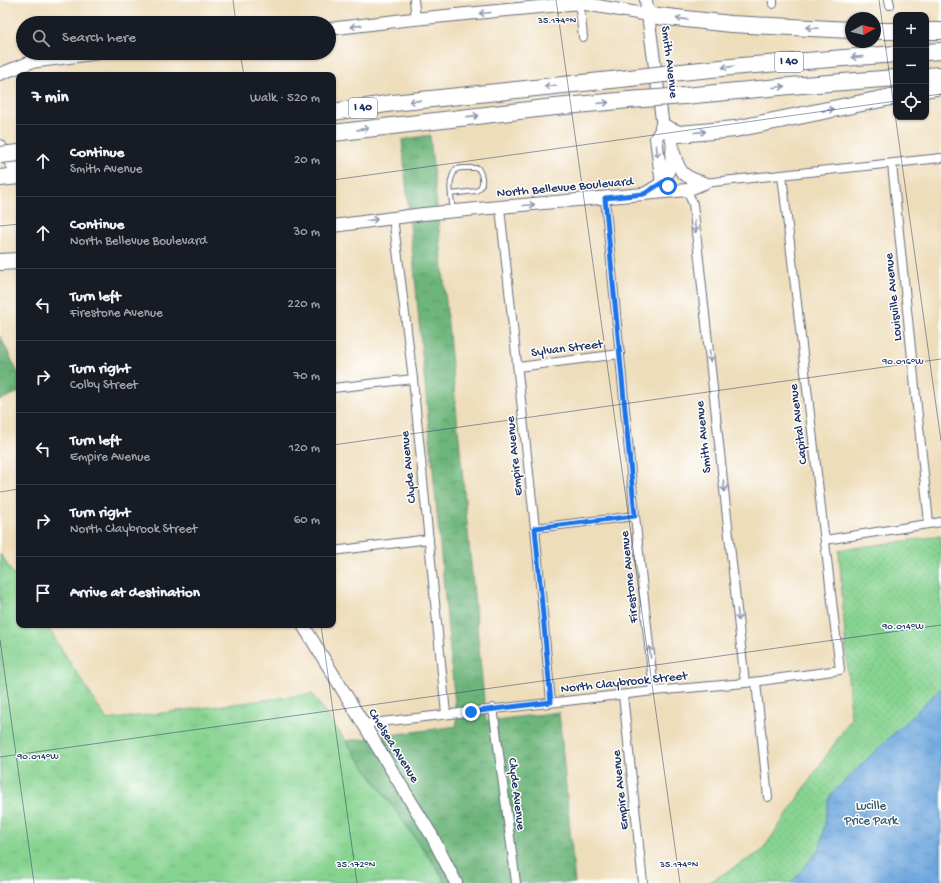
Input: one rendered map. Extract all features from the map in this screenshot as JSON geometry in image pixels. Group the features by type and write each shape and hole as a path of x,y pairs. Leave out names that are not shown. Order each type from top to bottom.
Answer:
{"highway":[{"path":"647,8 730,24 845,30"},
{"path":"881,31 893,31"},
{"path":"929,31 941,31"},
{"path":"929,52 941,50"},
{"name":"I 40","path":"336,112 393,103 681,72 893,54"},
{"path":"929,76 941,75"},
{"name":"I 40","path":"336,134 392,125 545,108 893,78"},
{"path":"929,88 941,86"},
{"path":"663,127 679,134 735,129 893,97"},
{"path":"0,155 16,153"},
{"path":"0,178 16,175"},
{"path":"0,262 16,261"}],"main road":[{"path":"336,28 583,1 647,8"},
{"name":"Smith Avenue","path":"647,8 663,127 671,137 672,148 669,171 663,182"},
{"path":"0,74 31,62 46,60"},
{"name":"Smith Avenue","path":"663,127 656,138 663,182"},
{"path":"0,146 16,170"},
{"path":"672,148 680,171 690,179 704,183"},
{"path":"644,194 663,182 682,190"},
{"name":"North Bellevue Boulevard","path":"336,226 393,217 682,190 704,183"},
{"name":"Chelsea Avenue","path":"305,628 432,836 456,883"}],"street":[{"path":"414,0 416,19"},
{"path":"583,1 583,37"},
{"name":"North Bellevue Boulevard","path":"704,183 941,158"},
{"name":"Louisville Avenue","path":"892,164 929,523"},
{"name":"Capital Avenue","path":"782,175 840,670"},
{"name":"Smith Avenue","path":"682,190 693,204 745,683"},
{"name":"Firestone Avenue","path":"605,198 635,516 654,691"},
{"name":"Empire Avenue","path":"500,208 535,528 551,702"},
{"name":"Clyde Avenue","path":"393,217 413,379 446,714"},
{"name":"Sylvan Street","path":"518,367 620,354"},
{"path":"336,388 413,379"},
{"path":"535,528 635,516"},
{"path":"825,540 941,522"},
{"path":"336,551 428,538"},
{"name":"North Claybrook Street","path":"363,724 493,708 756,682 840,670"},
{"path":"756,682 768,797"},
{"name":"Empire Avenue","path":"623,695 643,883"},
{"name":"Clyde Avenue","path":"493,708 516,883"}],"lane":[{"path":"451,194 476,191 480,189 483,181 482,175 478,168 456,169 450,181 451,194 454,212"}],"green space":[{"path":"430,135 486,721 559,712 575,883 444,883 442,875 346,741 457,726 402,140"},
{"path":"0,336 16,369 16,393 0,400"},
{"name":"Lucille Price Park","path":"941,536 941,883 708,883 762,851 851,719 839,550"},
{"path":"0,554 16,578 16,628 48,628 107,720 312,694 442,876 444,883 0,883"}],"water":[{"path":"941,688 941,883 791,883 820,849 830,795"}],"route":[{"path":"471,712 493,708 551,702 535,528 635,516 605,198 644,194 663,182 668,186"}]}
